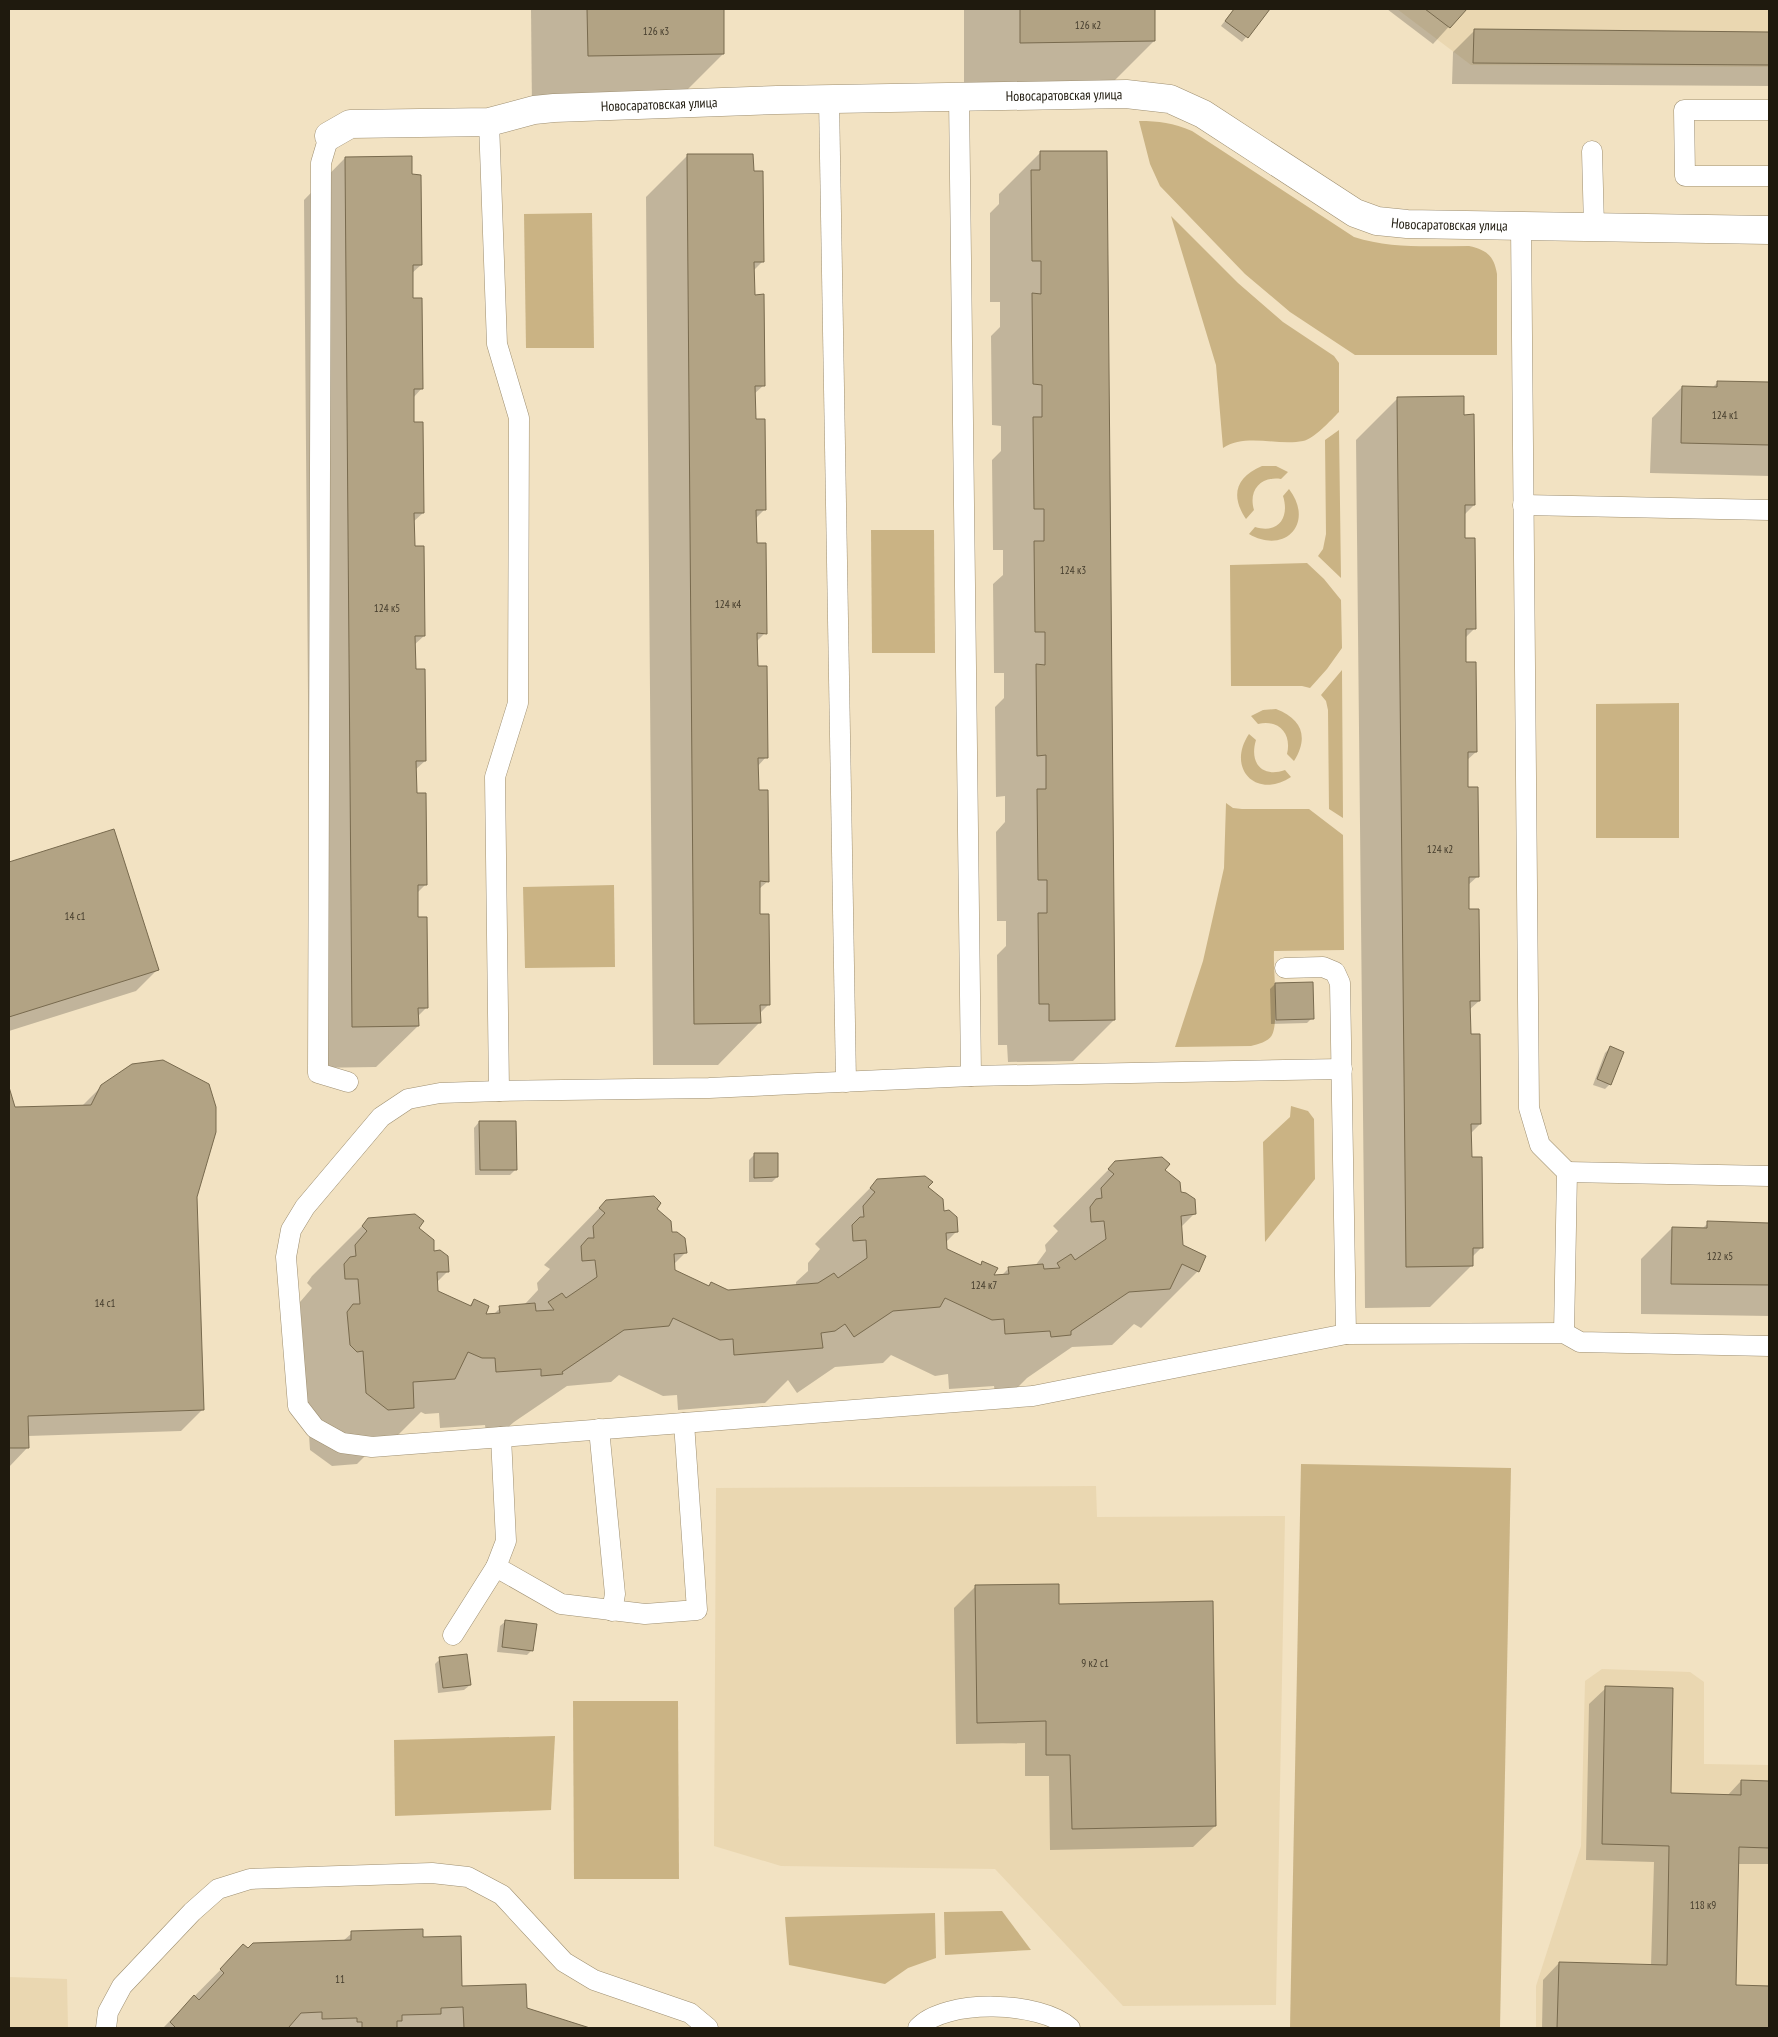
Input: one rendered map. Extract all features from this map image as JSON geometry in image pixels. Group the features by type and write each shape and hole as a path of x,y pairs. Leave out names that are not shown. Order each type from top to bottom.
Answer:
{"street":[{"name":"Новосаратовская улица","path":"329,136 350,124 489,122 523,112 554,108 829,99 1126,94 1170,99 1203,114 1355,213 1377,221 1407,224 1769,230"}],"lane":[{"path":"959,96 970,1076"},
{"path":"829,99 846,1082"},
{"path":"1769,110 1684,110 1685,176 1769,176"},
{"path":"489,122 497,344 519,418 518,703 495,777 499,1091"},
{"path":"329,136 321,163 318,1073 348,1082"},
{"path":"1592,151 1594,227"},
{"path":"1522,226 1529,1108 1540,1144 1567,1172 1769,1176"},
{"path":"1523,505 1769,510"},
{"path":"1285,968 1323,966 1335,972 1340,984 1346,1334"},
{"path":"1342,1069 970,1076 709,1088 499,1091 440,1093 408,1099 381,1117 305,1207 291,1230 286,1257 298,1406 315,1428 342,1443 372,1446 1033,1396 1346,1334 1564,1333 1580,1342 1769,1346"},
{"path":"1564,1333 1567,1172"},
{"path":"496,1567 561,1604 645,1614 697,1610 684,1422"},
{"path":"599,1429 614,1594 612,1611"},
{"path":"453,1635 496,1567 506,1541 501,1437"},
{"path":"106,2028 108,2012 122,1986 192,1912 218,1889 250,1879 432,1873 468,1877 502,1895 564,1962 594,1980 690,2013 708,2028"},
{"path":"918,2028 922,2023 960,2008 1008,2007 1038,2012 1066,2024 1070,2028"}],"shaded area":[{"path":"1397,9 1769,9 1769,67 1471,65"},
{"path":"1139,121 1166,123 1192,131 1354,237 1396,245 1469,246 1485,252 1492,258 1497,274 1497,355 1355,355 1290,312 1245,274 1160,186 1150,164"},
{"path":"592,213 594,348 526,348 524,214"},
{"path":"1171,216 1238,283 1283,322 1334,356 1339,363 1339,412 1312,437 1307,440 1293,442 1241,441 1223,448 1216,365"},
{"path":"1339,430 1341,578 1318,556 1323,549 1326,534 1325,440"},
{"path":"1262,466 1276,466 1288,472 1281,479 1267,480 1258,486 1253,496 1254,510 1246,519 1238,502 1238,488 1246,476"},
{"path":"1289,489 1299,513 1297,524 1292,532 1284,538 1274,541 1249,534 1255,527 1270,528 1280,522 1285,511 1283,496"},
{"path":"871,530 934,530 935,653 872,653"},
{"path":"1307,563 1324,579 1341,600 1342,648 1310,688 1302,686 1231,686 1230,565"},
{"path":"1342,670 1343,818 1329,809 1328,710 1326,701 1321,695"},
{"path":"1679,703 1679,838 1596,838 1596,704"},
{"path":"1276,709 1292,718 1300,730 1301,744 1294,761 1287,754 1288,740 1286,734 1278,726 1265,723 1258,724 1251,716 1263,710"},
{"path":"1249,734 1256,740 1254,756 1259,767 1270,772 1285,770 1291,777 1278,783 1266,785 1248,777 1243,769 1241,758 1243,747"},
{"path":"1226,803 1233,808 1242,809 1309,809 1343,835 1344,950 1274,951 1274,1029 1272,1035 1265,1041 1251,1046 1175,1047 1203,961 1224,868"},
{"path":"614,885 615,967 525,968 523,887"},
{"path":"1291,1106 1308,1111 1314,1119 1315,1179 1265,1242 1263,1142 1290,1117"},
{"path":"1301,1464 1511,1468 1500,2028 1290,2028"},
{"path":"1096,1486 1097,1517 1285,1516 1276,2005 1123,2006 995,1869 781,1866 714,1846 716,1488"},
{"path":"1602,1669 1690,1672 1704,1682 1704,1764 1769,1765 1769,2028 1536,2028 1536,1986 1581,1846 1585,1681"},
{"path":"573,1701 678,1701 679,1879 574,1879"},
{"path":"555,1736 551,1810 395,1816 394,1740"},
{"path":"1002,1911 1031,1950 945,1955 944,1912"},
{"path":"935,1913 936,1958 908,1968 885,1984 789,1965 785,1917"},
{"path":"9,1977 67,1979 68,2028 9,2028"}],"building":[{"path":"587,9 724,9 724,54 588,56"},
{"path":"1020,9 1155,9 1155,41 1020,43"},
{"path":"1234,9 1270,9 1248,38 1225,21"},
{"path":"1425,9 1467,9 1450,28"},
{"path":"1474,29 1769,32 1769,65 1473,63"},
{"path":"1040,151 1107,151 1115,1020 1049,1021 1049,1004 1039,1004 1038,913 1047,913 1047,880 1038,880 1037,789 1046,789 1046,755 1037,756 1036,664 1045,665 1045,632 1035,632 1034,541 1044,541 1044,509 1034,509 1033,417 1042,417 1042,385 1033,384 1032,293 1041,294 1041,261 1032,261 1031,170 1040,170"},
{"path":"687,154 753,154 754,171 763,171 764,262 754,262 755,295 764,294 765,386 755,386 756,419 765,419 766,510 756,510 757,543 766,543 767,634 757,633 758,666 767,666 768,758 758,758 759,790 768,790 769,882 760,881 760,914 769,914 770,1005 760,1005 761,1023 694,1024"},
{"path":"412,156 412,174 421,175 422,265 413,265 413,298 422,298 423,389 414,389 414,422 423,422 424,513 414,513 415,546 424,546 425,636 415,636 416,669 425,669 426,761 416,761 417,793 426,793 427,885 418,885 418,917 427,917 428,1008 418,1008 419,1026 352,1027 345,157"},
{"path":"1717,381 1769,382 1769,445 1681,443 1682,386 1717,387"},
{"path":"1464,396 1464,415 1474,414 1475,505 1465,505 1465,538 1475,538 1476,629 1466,629 1466,662 1476,662 1477,752 1468,752 1468,787 1478,787 1479,877 1469,877 1469,909 1479,909 1480,1001 1470,1001 1471,1034 1480,1034 1481,1124 1471,1124 1472,1157 1482,1157 1483,1248 1473,1248 1473,1266 1406,1267 1397,397"},
{"path":"114,829 159,970 9,1017 9,862"},
{"path":"1313,982 1314,1019 1276,1020 1275,983"},
{"path":"1610,1046 1624,1052 1611,1085 1597,1079"},
{"path":"163,1060 209,1084 216,1107 216,1132 197,1197 204,1410 28,1416 29,1448 9,1448 9,1087 15,1107 91,1105 101,1085 132,1064"},
{"path":"479,1121 516,1121 517,1170 480,1170"},
{"path":"754,1153 778,1153 778,1177 754,1178"},
{"path":"1162,1157 1170,1164 1165,1170 1180,1182 1181,1192 1195,1199 1196,1214 1181,1216 1183,1245 1206,1256 1199,1272 1182,1264 1170,1289 1129,1292 1071,1331 1071,1335 1051,1337 1050,1331 1005,1334 1004,1319 992,1320 945,1298 940,1307 893,1311 854,1337 845,1324 835,1331 821,1333 823,1348 734,1355 733,1339 720,1340 673,1318 669,1326 624,1330 562,1372 563,1374 541,1376 541,1369 496,1372 495,1358 482,1358 468,1352 455,1379 413,1382 414,1408 388,1410 366,1393 363,1351 357,1352 350,1345 347,1312 353,1304 360,1304 358,1279 345,1279 344,1264 350,1257 356,1256 355,1245 367,1231 362,1226 368,1218 415,1214 424,1221 419,1228 434,1240 434,1251 440,1250 448,1256 449,1272 437,1272 438,1291 471,1306 474,1299 489,1306 486,1314 500,1313 499,1306 535,1303 536,1311 554,1310 548,1302 562,1293 566,1298 597,1277 595,1260 582,1261 581,1246 588,1238 594,1238 593,1226 605,1213 599,1208 606,1200 654,1196 661,1203 657,1209 671,1221 672,1232 677,1232 685,1238 687,1253 674,1254 675,1270 709,1286 711,1282 728,1290 818,1283 834,1273 838,1278 867,1258 866,1240 853,1241 852,1225 860,1217 864,1217 863,1206 875,1192 870,1188 877,1179 925,1176 933,1182 928,1187 943,1199 944,1211 949,1210 957,1217 958,1232 946,1233 947,1249 981,1265 982,1261 998,1268 994,1275 1009,1274 1008,1267 1043,1264 1044,1269 1060,1268 1057,1263 1071,1254 1075,1260 1106,1239 1104,1221 1091,1222 1090,1207 1096,1199 1102,1198 1101,1188 1114,1174 1108,1169 1115,1161"},
{"path":"1707,1221 1769,1223 1769,1285 1671,1284 1672,1227 1707,1228"},
{"path":"1059,1584 1059,1604 1213,1601 1216,1826 1072,1829 1070,1755 1046,1755 1046,1721 977,1723 975,1585"},
{"path":"505,1620 537,1624 533,1651 502,1647"},
{"path":"467,1654 471,1685 443,1688 439,1657"},
{"path":"1605,1686 1673,1688 1671,1793 1741,1795 1741,1780 1769,1781 1769,1848 1739,1847 1736,1985 1769,1986 1769,2028 1557,2028 1559,1962 1667,1965 1669,1846 1602,1844"},
{"path":"423,1929 423,1937 461,1936 462,1986 526,1984 527,2008 590,2028 464,2028 463,2007 441,2008 441,2014 402,2015 402,2021 397,2021 397,2028 362,2028 362,2022 357,2022 357,2018 322,2019 322,2012 301,2013 290,2028 174,2028 170,2022 194,1995 199,2000 224,1973 220,1969 243,1944 248,1948 253,1943 351,1940 351,1931"}]}
